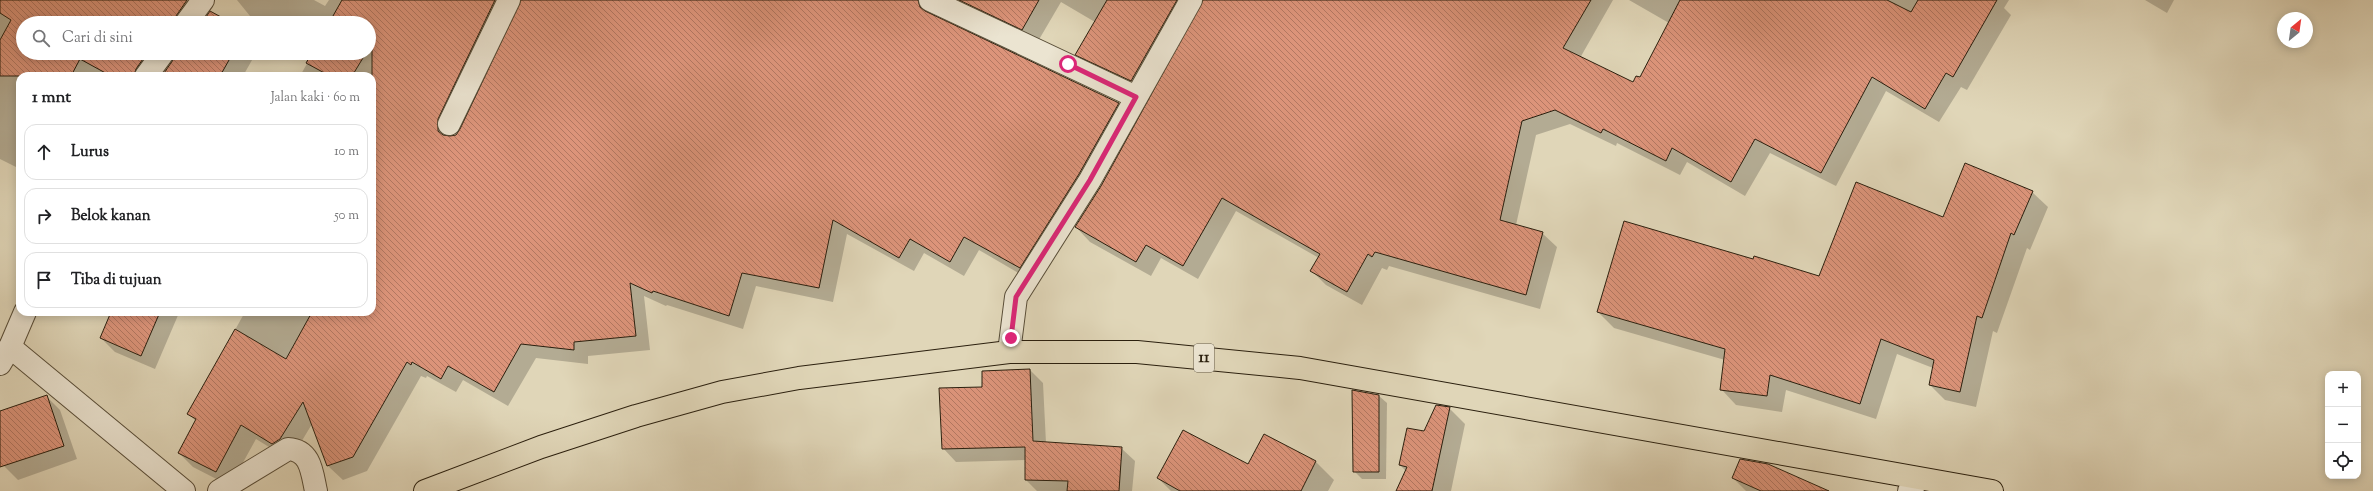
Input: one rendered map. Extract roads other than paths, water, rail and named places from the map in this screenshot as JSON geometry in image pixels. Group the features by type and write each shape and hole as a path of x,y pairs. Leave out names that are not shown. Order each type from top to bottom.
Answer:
{"highway":[{"name":"11","path":"425,491 541,447 636,416 722,392 799,378 1010,352 1137,352 1300,368 1914,485 1992,491"}],"street":[{"path":"191,16 204,0"},
{"path":"450,124 510,0"},
{"path":"930,0 1136,97"},
{"path":"1010,352 1016,297 1086,187 1190,0"},
{"path":"149,72 158,60"},
{"path":"23,316 5,355 184,491"},
{"path":"219,491 288,449 302,452 307,458 316,491"}]}
